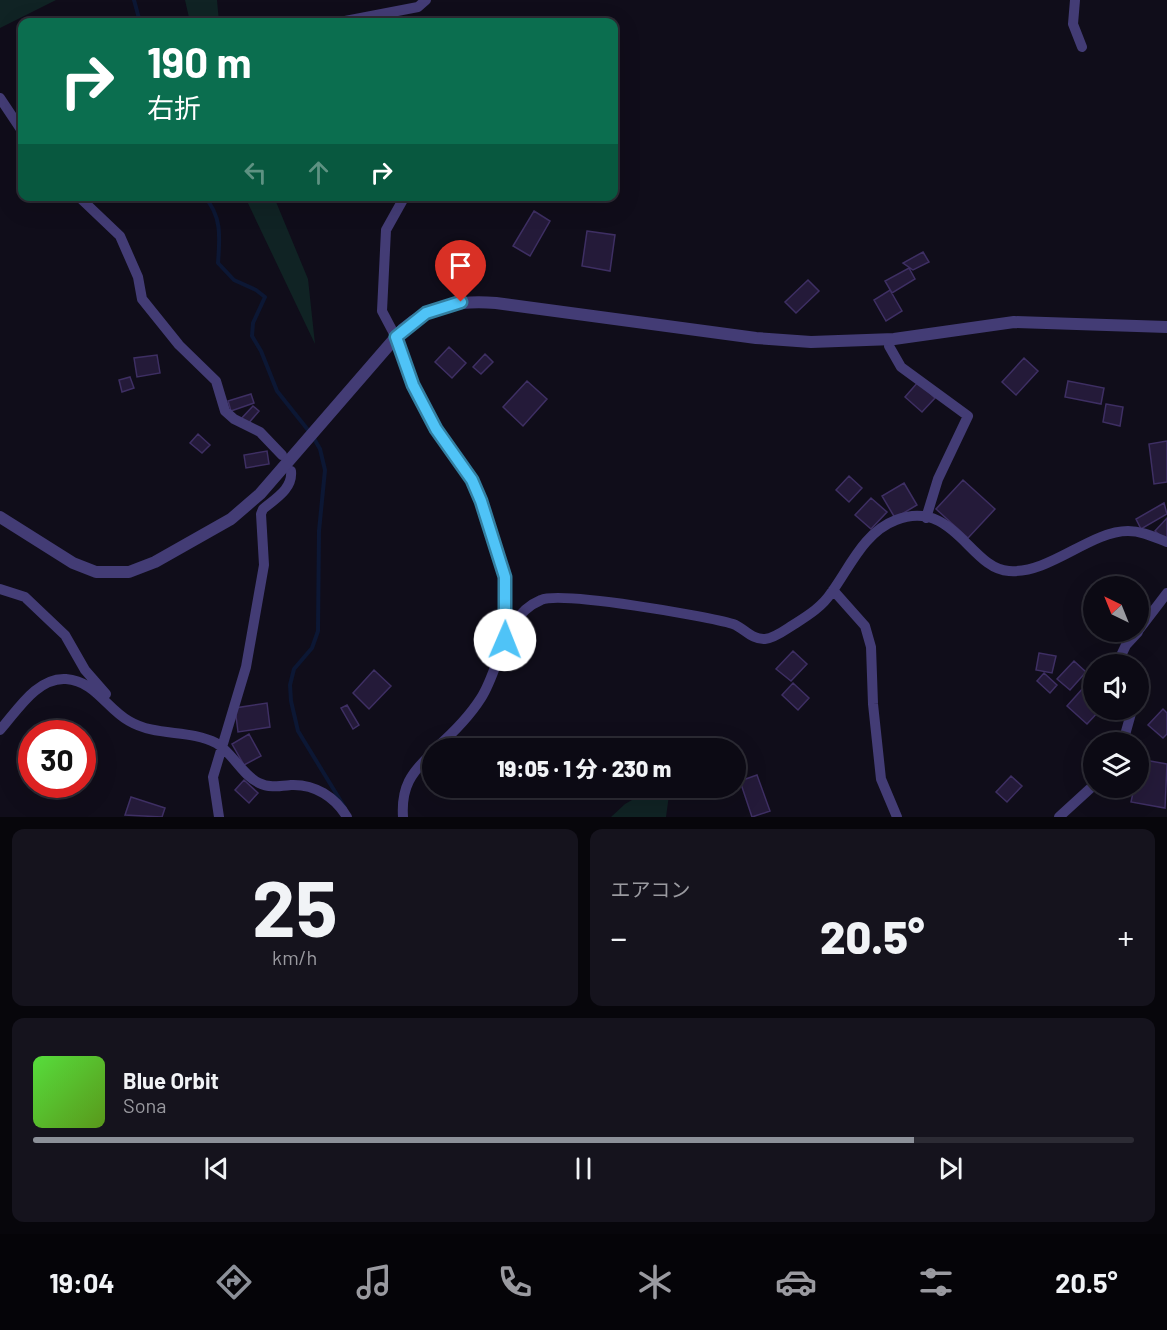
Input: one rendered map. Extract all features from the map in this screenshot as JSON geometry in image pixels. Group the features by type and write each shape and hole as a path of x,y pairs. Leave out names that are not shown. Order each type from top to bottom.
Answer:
{"street":[{"path":"362,18 418,8 426,0"},
{"path":"1075,0 1073,24 1082,47"},
{"path":"0,98 18,125"},
{"path":"83,201 120,236 138,277 142,299 179,345 216,381 225,411 234,419 260,432 287,464 292,480 285,490 263,509 261,514 264,566 246,667 213,777 219,817"},
{"path":"402,201 388,225 385,237 386,260 381,303 384,319 396,337 413,385 436,429 472,480 481,501 505,577 505,640"},
{"path":"0,517 73,563 96,572 129,572 155,562 231,519 260,494 386,348 417,318 434,309 471,302 756,338 811,342 894,339 1014,322 1167,327"},
{"path":"889,346 901,367 968,416 938,479 926,518"},
{"path":"446,738 466,719 482,697 493,676 512,626 527,609 540,600 574,597 731,624 755,638 767,639 810,614 833,590 846,567 876,533 896,520 926,518 954,530 989,564 1006,571 1038,566 1121,531 1144,533 1167,542"},
{"path":"0,589 25,597 65,634 85,670 108,696 108,703"},
{"path":"833,590 865,626 871,647 873,704 881,779 897,817"},
{"path":"1149,617 1167,593"},
{"path":"0,730 32,694 57,680 76,681 88,685 117,714 138,726 202,738 223,748 260,783 313,788 331,797 347,817"},
{"path":"403,817 402,800 406,783 422,765"},
{"path":"1059,817 1083,795"}],"green space":[{"path":"0,0 56,0 18,18 0,28"},
{"path":"185,0 217,0 219,18 189,18"},
{"path":"247,201 276,201 308,279 315,344"},
{"path":"636,798 669,798 666,817 611,817"}],"building":[{"path":"534,211 550,221 530,256 513,246"},
{"path":"587,231 615,235 610,271 582,266"},
{"path":"923,252 929,262 913,270 903,263"},
{"path":"909,268 915,279 892,293 885,281"},
{"path":"808,280 819,291 796,313 785,302"},
{"path":"890,290 902,311 886,321 874,300"},
{"path":"449,347 466,363 452,378 435,362"},
{"path":"485,354 493,362 481,374 473,367"},
{"path":"157,355 160,373 137,377 134,358"},
{"path":"1024,358 1038,371 1016,395 1002,382"},
{"path":"130,377 134,388 122,392 119,380"},
{"path":"527,381 547,399 523,426 503,407"},
{"path":"1068,381 1104,388 1101,404 1065,397"},
{"path":"918,382 935,398 922,412 905,397"},
{"path":"251,394 254,403 231,411 228,401"},
{"path":"1106,404 1123,407 1120,426 1103,422"},
{"path":"253,406 259,411 247,425 240,420"},
{"path":"198,434 210,445 202,453 190,443"},
{"path":"1167,441 1167,482 1154,484 1149,444"},
{"path":"267,451 269,464 246,468 244,455"},
{"path":"849,476 862,488 849,502 836,490"},
{"path":"963,480 995,509 968,538 936,509"},
{"path":"904,483 917,505 895,518 882,496"},
{"path":"871,498 887,512 871,529 855,515"},
{"path":"1164,503 1167,514 1141,529 1136,519"},
{"path":"1167,518 1167,541 1155,531"},
{"path":"793,651 807,664 791,681 776,669"},
{"path":"1039,653 1056,656 1052,673 1036,670"},
{"path":"1074,661 1083,669 1083,675 1070,690 1057,679"},
{"path":"374,670 391,686 369,709 353,693"},
{"path":"1044,673 1057,685 1050,693 1037,681"},
{"path":"793,683 809,698 798,710 782,695"},
{"path":"1083,688 1083,720 1091,720 1087,724 1067,706"},
{"path":"267,703 270,727 238,732 235,708"},
{"path":"347,705 359,725 353,729 341,708"},
{"path":"1163,709 1167,713 1167,734 1163,738 1148,725"},
{"path":"249,734 261,756 244,765 232,744"},
{"path":"1149,761 1167,764 1165,808 1131,802 1132,798 1149,798"},
{"path":"757,775 770,811 752,817 746,798 746,779"},
{"path":"1011,776 1022,786 1007,802 996,792"},
{"path":"244,780 258,793 249,803 235,790"},
{"path":"131,797 165,808 162,817 125,815"}],"waterway":[{"path":"134,0 139,18"},
{"path":"208,201 217,219 218,263 234,280 256,290 265,297 253,323 252,336 261,351 277,391 312,435 320,449 325,470 319,531 318,631 312,648 294,669 290,685 298,731 345,808"}],"route":[{"path":"461,302 441,306 426,313 410,323 396,337 413,385 436,429 461,461 481,501 499,552 505,577 505,640"}]}
